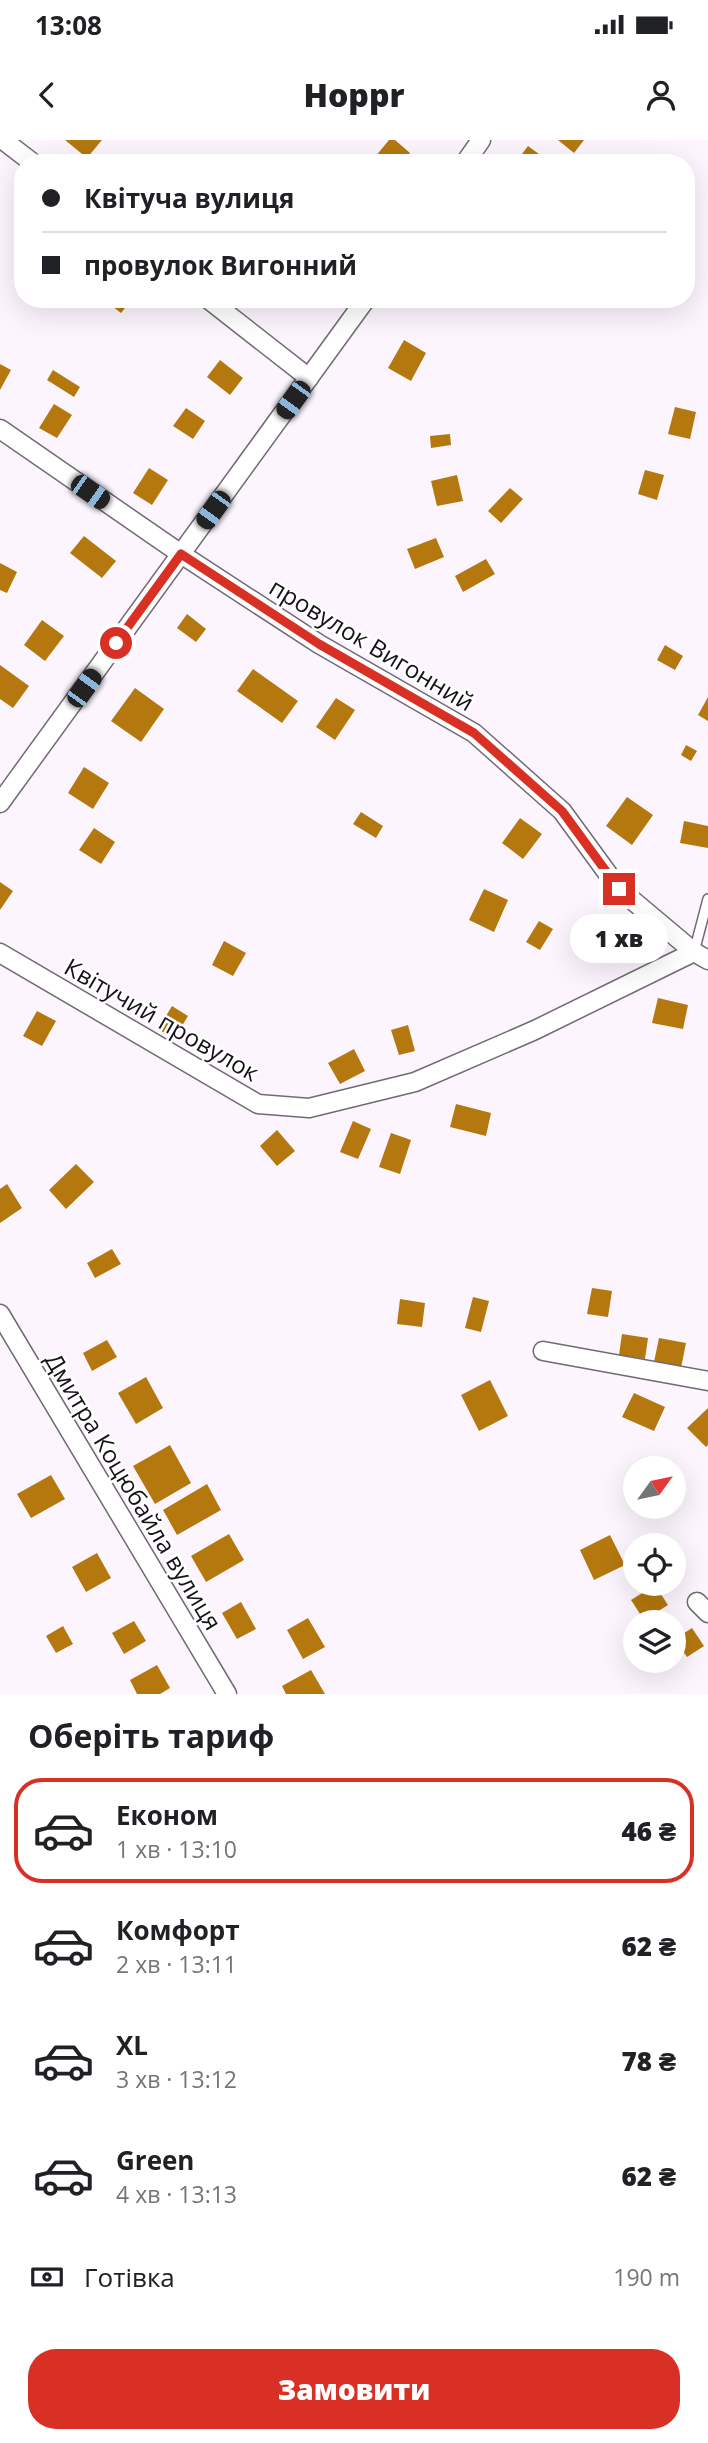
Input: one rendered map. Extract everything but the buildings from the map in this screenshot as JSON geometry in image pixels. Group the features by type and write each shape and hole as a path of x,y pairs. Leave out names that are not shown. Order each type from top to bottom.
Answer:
{"street":[{"path":"3,140 21,154"},
{"path":"220,308 309,378"},
{"path":"0,803 360,308"},
{"name":"провулок Вигонний","path":"0,429 181,554 319,644 474,733 562,811 619,889 701,956"},
{"name":"Квітучий провулок","path":"0,953 258,1104 310,1108 415,1082 701,956"},
{"name":"Дмитра Коцюбайла вулиця","path":"0,1314 226,1694"},
{"path":"542,1351 708,1381"}],"lane":[{"path":"701,956 708,899"}],"route":[{"path":"116,643 181,554 319,644 474,733 562,811 619,889"}]}
